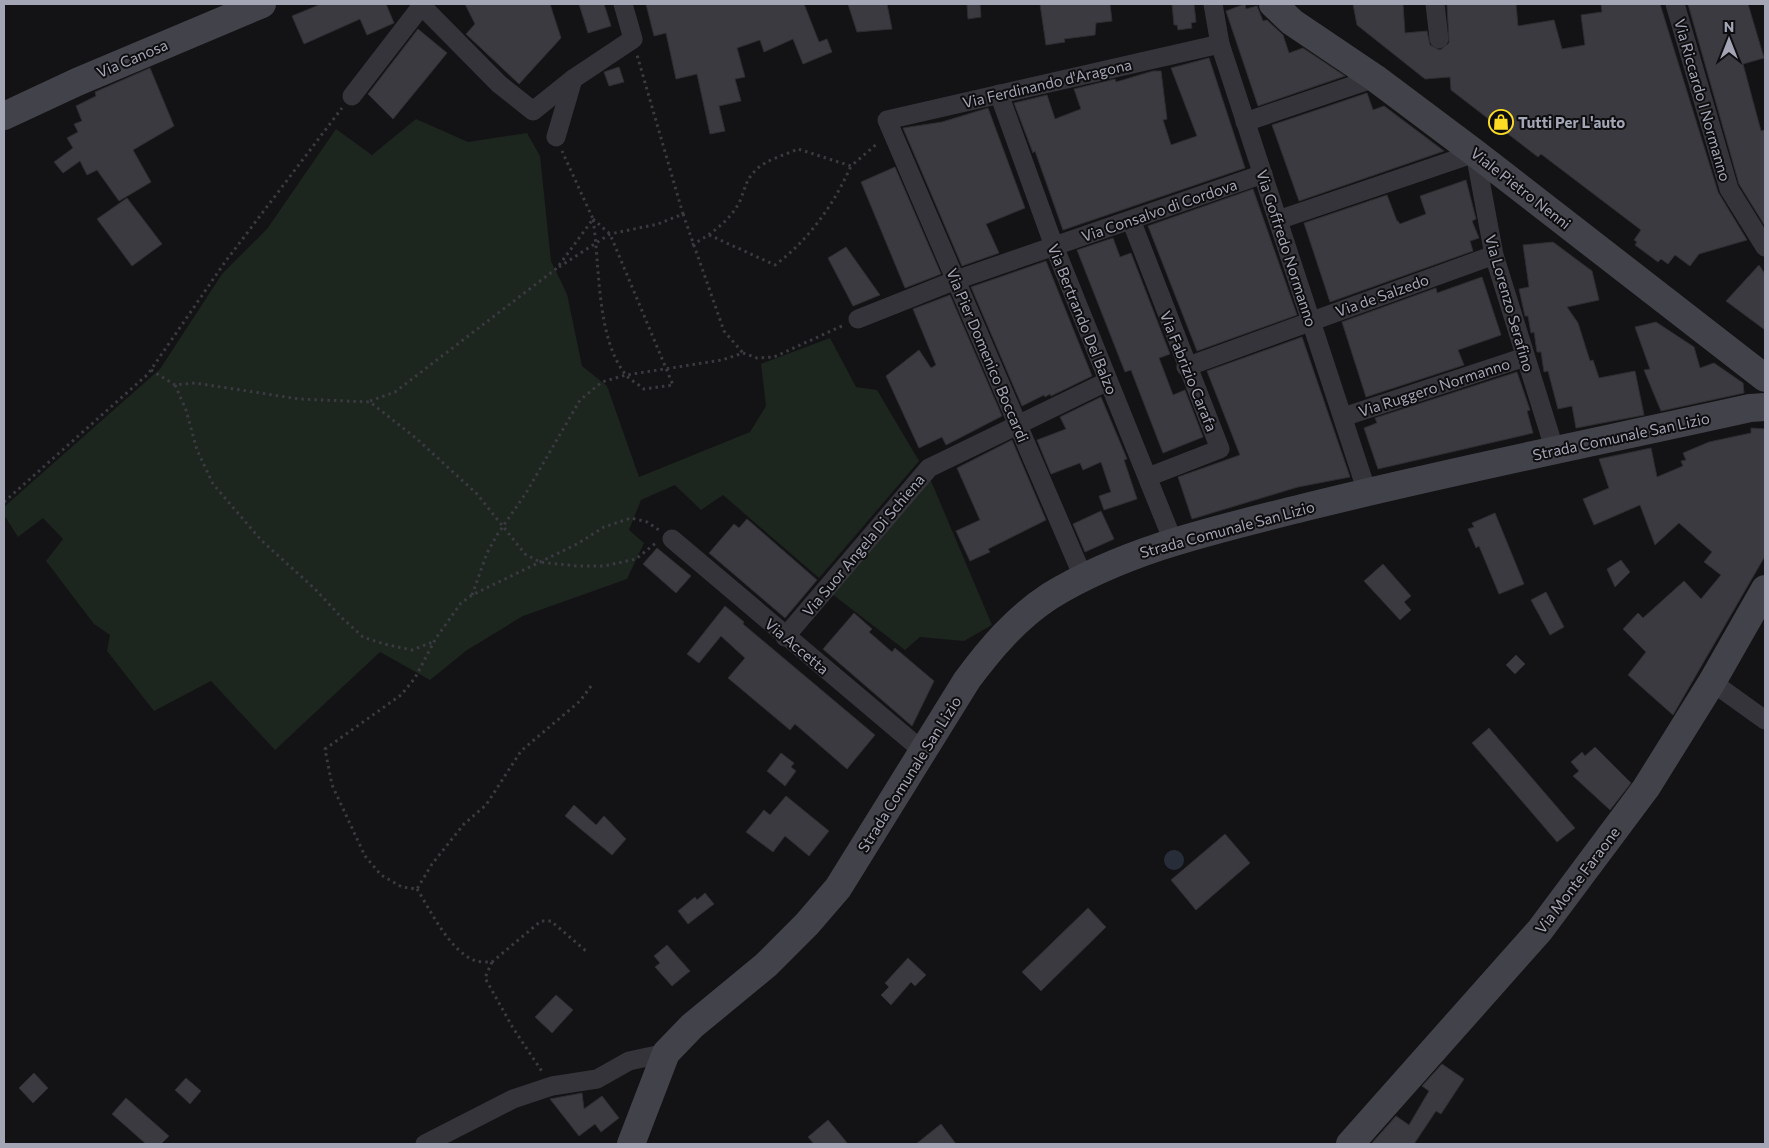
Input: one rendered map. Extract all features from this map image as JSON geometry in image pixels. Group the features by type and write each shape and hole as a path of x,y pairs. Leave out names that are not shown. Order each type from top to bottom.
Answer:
{"street":[{"name":"Via Canosa","path":"4,116 77,82 262,4"},
{"path":"352,96 423,5 499,84 533,110 573,79 633,39 622,4"},
{"name":"Via Goffredo Normanno","path":"1214,4 1220,44 1367,492"},
{"name":"Viale Pietro Nenni","path":"1274,4 1292,22 1375,78 1475,152 1765,378"},
{"name":"Viale Pietro Nenni","path":"1299,4 1481,136 1765,354"},
{"path":"1435,4 1439,39"},
{"name":"Via Riccardo I Normanno","path":"1675,4 1729,189 1765,247"},
{"name":"Via Ferdinando d'Aragona","path":"892,131 887,120 1220,44"},
{"path":"1246,122 1375,78"},
{"path":"556,137 573,79"},
{"name":"Via Bertrando Del Balzo","path":"999,94 1054,246 1173,541"},
{"name":"Via Pier Domenico Boccardi","path":"892,131 1084,579"},
{"path":"1278,220 1475,152"},
{"name":"Via Lorenzo Serafino","path":"1475,152 1494,255 1555,451"},
{"name":"Via Consalvo di Cordova","path":"858,319 956,280 1263,174"},
{"name":"Via Fabrizio Carafa","path":"1131,220 1186,367 1220,449 1148,477"},
{"name":"Via de Salzedo","path":"1186,367 1494,255"},
{"name":"Via Ruggero Normanno","path":"1343,417 1525,356"},
{"name":"Via Suor Angela Di Schiena","path":"785,637 929,468 1108,381"},
{"name":"Strada Comunale San Lizio","path":"666,1052 692,1026 766,965 807,924 838,888 924,752 966,680 1015,623 1049,597 1133,555 1173,541 1367,492 1750,408 1765,407"},
{"name":"Via Accetta","path":"672,540 924,752"},
{"name":"Via Monte Faraone","path":"1350,1144 1540,930 1646,788 1712,682 1765,589"},
{"path":"1712,682 1765,720"},
{"path":"425,1144 513,1099 552,1086 597,1079 629,1061 666,1052"},
{"path":"631,1144 666,1052"}],"path":[{"path":"633,39 692,245 724,331 742,353 757,358 774,356 858,319"},
{"path":"4,502 150,370 226,262 352,96"},
{"path":"709,235 775,265 791,253 827,210 837,196 851,166 892,131"},
{"path":"556,137 593,219 597,243 601,300 608,342 626,375 644,389 673,385 610,234 593,219"},
{"path":"692,245 709,235 732,214 740,200 746,182 757,168 798,149 851,166"},
{"path":"175,385 195,383 299,399 370,402 395,392 557,268 610,234 658,224 683,214"},
{"path":"557,268 593,219"},
{"path":"472,595 487,553 526,493 580,400 602,382 626,375 722,360 742,353"},
{"path":"150,370 175,385 186,410 197,450 214,484 261,540 315,588 341,617 363,637 384,644 412,650 434,642"},
{"path":"370,402 417,438 464,482 525,554 540,562 576,566 604,566 636,559 658,540 672,540"},
{"path":"417,889 402,887 381,875 365,856 332,785 325,749 401,695 415,678 434,642 461,603 472,595 577,544 604,527 630,518 647,522 672,540"},
{"path":"417,889 432,864 464,824 486,805 520,751 580,701 591,686"},
{"path":"417,889 440,928 453,944 476,961 492,962"},
{"path":"552,1086 513,1028 484,978 492,962 541,921 551,922 586,951"}],"shaded area":[{"path":"416,119 468,142 527,133 540,156 551,261 567,294 582,366 607,386 639,477 750,432 766,406 761,364 830,338 856,387 877,390 919,461 819,578 723,495 701,510 675,485 641,500 629,530 644,543 627,579 523,616 467,650 430,680 380,652 275,750 211,681 154,711 107,651 110,635 94,624 46,561 63,539 43,518 18,537 4,515 5,506 160,369 222,274 267,229 336,129 372,155"},
{"path":"927,480 931,481 992,625 964,641 920,637 905,650 832,594"},
{"path":"1170,850 1178,850 1184,856 1184,864 1178,870 1170,870 1164,864 1164,856"}],"building":[{"path":"321,4 386,4 394,23 367,35 360,19 304,44 292,16"},
{"path":"465,4 550,4 561,38 519,84 466,34 475,24"},
{"path":"579,4 604,4 611,26 588,33"},
{"path":"646,4 804,4 819,42 827,39 832,52 803,64 793,39 764,52 760,40 737,48 745,77 735,79 741,101 719,106 725,131 710,134 697,74 676,79 666,33 654,36"},
{"path":"848,4 887,4 892,29 857,32"},
{"path":"967,4 980,4 981,17 968,19"},
{"path":"1040,4 1110,4 1112,21 1096,23 1095,35 1064,39 1065,42 1046,45"},
{"path":"1172,4 1194,4 1196,22 1191,23 1192,28 1178,30 1177,25 1174,25"},
{"path":"1245,4 1246,9 1257,6 1263,21 1267,20 1283,35 1289,53 1303,48 1345,76 1258,106 1226,11"},
{"path":"1353,4 1403,4 1405,33 1427,31 1430,45 1440,50 1449,43 1447,4 1516,4 1518,26 1554,20 1562,49 1585,45 1581,15 1602,12 1601,4 1660,4 1718,192 1747,240 1699,254 1690,266 1675,255 1668,264 1661,259 1658,262 1635,245 1637,242 1634,240 1641,230 1541,154 1538,157 1451,90 1450,77 1425,79 1357,25"},
{"path":"1688,4 1748,4 1764,58 1743,64 1761,131 1765,130 1765,226 1739,184"},
{"path":"418,29 447,53 393,119 368,94"},
{"path":"1209,58 1245,168 1063,230 1035,151 1033,153 1014,103 1047,95 1055,119 1081,109 1074,89 1115,79 1116,82 1153,71 1161,71 1167,119 1163,120 1171,145 1197,136 1171,68"},
{"path":"619,67 624,82 609,86 604,72"},
{"path":"150,68 174,126 133,150 151,182 119,201 97,170 87,175 80,161 63,173 54,162 73,148 67,138 78,132 74,124 82,121 76,106 96,96 95,92"},
{"path":"1367,93 1373,110 1384,106 1444,151 1299,201 1272,125"},
{"path":"988,108 1025,208 986,224 999,253 962,266 903,128 942,122"},
{"path":"895,167 941,274 905,288 861,182"},
{"path":"1466,180 1476,219 1472,221 1479,238 1470,241 1473,251 1330,302 1304,223 1387,195 1397,221 1400,224 1426,214 1420,196"},
{"path":"1253,189 1297,315 1197,351 1148,226"},
{"path":"127,198 162,244 132,266 97,219"},
{"path":"1113,238 1120,257 1131,253 1170,354 1159,358 1173,395 1185,390 1203,437 1163,453 1131,370 1125,372 1077,250"},
{"path":"1553,242 1592,271 1599,300 1567,307 1578,323 1590,361 1593,360 1599,378 1635,371 1644,415 1576,428 1572,406 1558,409 1548,371 1544,372 1541,352 1537,352 1534,332 1531,333 1528,316 1525,316 1519,289 1529,287 1523,245"},
{"path":"846,247 880,295 853,306 828,258"},
{"path":"1046,261 1092,376 1051,396 1050,394 1045,397 1044,395 1022,406 971,287"},
{"path":"1759,265 1765,274 1765,330 1726,301"},
{"path":"1482,277 1501,335 1458,350 1464,365 1366,397 1342,322 1436,288 1437,293"},
{"path":"950,295 1002,416 946,445 942,437 919,448 886,376 919,350 931,368 936,365 913,309"},
{"path":"1656,322 1694,347 1700,368 1714,363 1743,383 1744,393 1661,411 1644,370 1650,369 1635,327"},
{"path":"1302,337 1350,477 1298,487 1192,519 1178,477 1240,455 1207,371"},
{"path":"1517,372 1530,410 1527,411 1533,433 1378,469 1364,428 1377,423 1375,418"},
{"path":"1101,397 1127,459 1124,460 1137,499 1104,510 1099,496 1111,492 1101,462 1083,470 1080,463 1051,474 1037,440 1066,429 1060,417"},
{"path":"1751,428 1765,429 1765,556 1673,715 1628,675 1646,652 1623,629 1638,613 1643,618 1684,581 1701,599 1721,575 1704,562 1712,552 1679,523 1655,545 1640,505 1594,525 1583,499 1609,488 1599,459 1651,448 1657,477 1683,466 1681,461 1686,460 1683,453 1709,442 1751,433"},
{"path":"1012,440 1046,520 988,549 990,552 970,561 956,531 980,520 957,468"},
{"path":"1101,511 1114,539 1085,552 1073,524"},
{"path":"1495,513 1524,584 1499,594 1479,546 1476,548 1468,529 1474,527 1472,523"},
{"path":"747,519 817,580 785,618 709,553 734,524 739,528"},
{"path":"657,548 691,576 676,593 643,564"},
{"path":"1621,560 1630,572 1615,587 1607,569"},
{"path":"1383,564 1411,596 1404,602 1411,610 1400,620 1364,581"},
{"path":"1546,592 1564,627 1550,635 1531,600"},
{"path":"725,606 744,622 743,624 875,735 847,769 795,724 790,730 728,678 745,658 721,636 699,663 687,654"},
{"path":"854,613 872,629 869,632 892,652 895,648 934,681 912,726 823,649"},
{"path":"1516,655 1525,664 1515,674 1506,665"},
{"path":"1489,728 1575,828 1557,842 1472,743"},
{"path":"1595,747 1631,783 1610,810 1573,776 1579,771 1571,762 1582,752 1585,756"},
{"path":"781,753 794,763 791,767 796,771 785,786 767,771"},
{"path":"786,796 829,831 809,856 785,836 773,852 746,832 764,810 770,815"},
{"path":"574,805 596,825 604,816 626,839 612,855 565,816"},
{"path":"1225,834 1250,863 1196,910 1171,880"},
{"path":"705,893 714,904 688,924 678,911 695,897 697,900"},
{"path":"1088,908 1106,927 1041,991 1022,972"},
{"path":"667,945 690,971 672,986 655,967 660,963 654,956"},
{"path":"908,958 926,975 915,986 911,982 891,1005 881,995 889,987 885,983"},
{"path":"556,995 573,1010 552,1033 535,1017"},
{"path":"1442,1064 1464,1079 1441,1114 1436,1111 1414,1144 1371,1144 1396,1116 1409,1125 1429,1091 1422,1086"},
{"path":"34,1073 48,1088 33,1103 19,1088"},
{"path":"186,1078 201,1091 190,1104 175,1090"},
{"path":"582,1093 584,1109 602,1096 619,1118 601,1132 595,1124 579,1136 550,1099"},
{"path":"126,1098 169,1136 161,1144 146,1144 112,1114"},
{"path":"828,1120 848,1144 814,1144 808,1137"},
{"path":"941,1124 956,1144 916,1144"}],"place":[{"name":"Tutti Per L'auto","path":"1501,122"}]}
